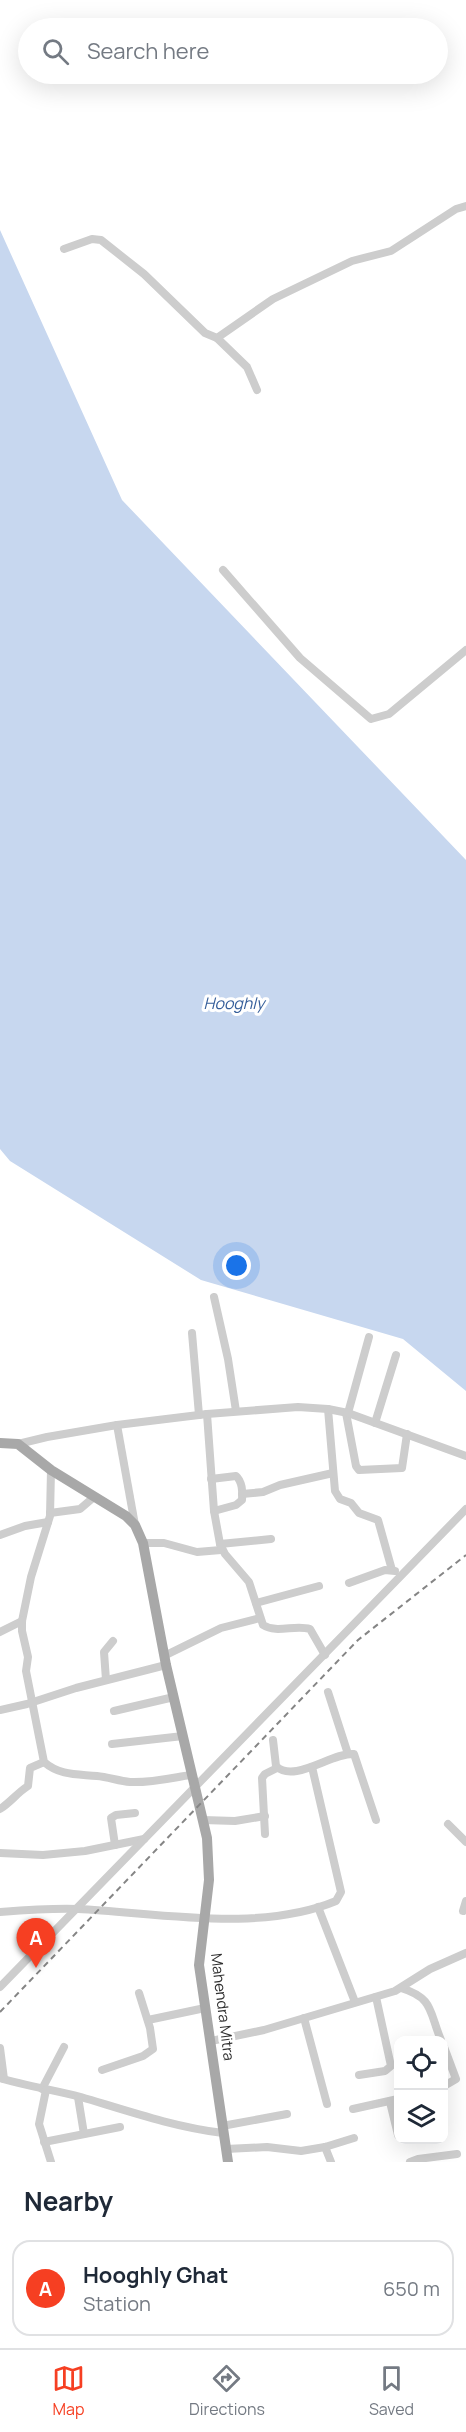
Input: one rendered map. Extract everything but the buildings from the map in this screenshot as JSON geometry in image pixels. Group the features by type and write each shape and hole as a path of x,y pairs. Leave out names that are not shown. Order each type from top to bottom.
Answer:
{"main road":[{"path":"0,1443 18,1444 51,1470 126,1516 135,1525"},
{"name":"Mahendra Mitra","path":"135,1525 142,1543 165,1660 190,1775 203,1820 207,1846 209,1880 203,1919 200,1965 228,2162"}],"street":[{"path":"218,338 267,302 289,290 352,261 391,251 456,209 466,206"},
{"path":"64,249 92,239 101,240 144,274 205,333 218,338 247,367 256,390"},
{"path":"223,570 300,658 371,719 389,714 466,650"},
{"path":"214,1297 236,1411"},
{"path":"192,1333 213,1511 220,1547 249,1582 265,1627 310,1629 325,1655"},
{"path":"369,1337 347,1413 356,1466 359,1470 402,1468 407,1434"},
{"path":"375,1423 396,1355"},
{"path":"18,1444 117,1425 236,1411 298,1407 328,1408 347,1413 466,1456"},
{"path":"328,1408 337,1496 351,1503 362,1515 378,1520 392,1570"},
{"path":"117,1425 135,1525"},
{"path":"51,1470 49,1518 31,1577 22,1621 28,1657 26,1671 44,1762 57,1771 69,1774 127,1782 190,1775"},
{"path":"242,1494 262,1492 280,1485 333,1473"},
{"path":"211,1479 236,1476 240,1480 242,1494 242,1500 236,1505 213,1511"},
{"path":"0,1535 80,1509 94,1497"},
{"path":"0,1987 466,1509"},
{"path":"142,1543 164,1543 196,1552 271,1539"},
{"path":"349,1583 379,1572 392,1570 402,1576"},
{"path":"256,1603 319,1586"},
{"path":"0,1710 106,1680 165,1660 221,1628 260,1618"},
{"path":"0,1632 22,1621"},
{"path":"106,1680 104,1652 113,1641"},
{"path":"328,1692 348,1754"},
{"path":"114,1711 174,1696"},
{"path":"112,1744 183,1736"},
{"path":"273,1740 277,1768"},
{"path":"265,1834 262,1778 265,1774 277,1768 304,1770 348,1754 356,1756 376,1820"},
{"path":"0,1809 12,1802 17,1792 28,1786 30,1768 44,1762"},
{"path":"0,1912 76,1909 203,1919 293,1914 336,1900 341,1892 312,1767"},
{"path":"115,1845 111,1818 116,1815 135,1814"},
{"path":"203,1820 235,1821 265,1816"},
{"path":"448,1824 466,1842"},
{"path":"0,1853 43,1855 85,1851 144,1839"},
{"path":"463,1911 466,1901"},
{"path":"318,1907 355,2002"},
{"path":"211,2041 249,2034 376,1997 401,1988 430,1969 466,1953"},
{"path":"401,1988 423,1997 430,2008 440,2036"},
{"path":"102,2070 150,2052 153,2044 139,1992"},
{"path":"360,2075 385,2071 391,2067 376,1997"},
{"path":"148,2020 205,2008"},
{"path":"304,2018 327,2104"},
{"path":"51,2162 39,2124 44,2089 64,2047"},
{"path":"0,2048 2,2079 78,2097 163,2122 223,2129 287,2114"},
{"path":"448,2058 456,2079 448,2084"},
{"path":"78,2097 84,2134"},
{"path":"352,2109 394,2100"},
{"path":"44,2142 120,2127"},
{"path":"226,2149 284,2147 301,2151 325,2147 354,2138"},
{"path":"325,2147 331,2162"},
{"path":"410,2162 457,2154"}],"water":[{"name":"Hooghly","path":"0,230 122,500 466,860 466,1391 403,1339 201,1280 10,1161 0,1149"}],"railway":[{"path":"0,2012 358,1640 466,1555"}],"place":[{"name":"Hooghly Ghat","path":"36,1968"}]}
